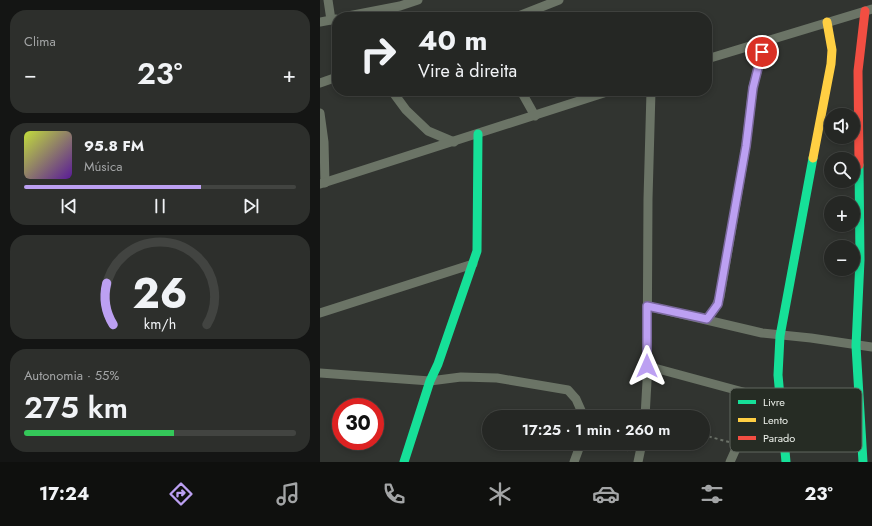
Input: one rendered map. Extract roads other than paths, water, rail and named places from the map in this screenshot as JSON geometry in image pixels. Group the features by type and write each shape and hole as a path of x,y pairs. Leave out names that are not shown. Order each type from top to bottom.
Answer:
{"street":[{"path":"328,0 332,13"},
{"path":"369,12 400,6 418,0"},
{"path":"529,12 559,0"},
{"path":"712,57 868,10 858,71 860,260 856,346 859,388"},
{"path":"320,22 332,19"},
{"path":"779,388 778,365 780,336 831,64 832,50 827,22"},
{"path":"707,319 714,310 720,297 744,153 753,88 766,40"},
{"path":"320,83 332,79"},
{"path":"396,96 406,110 428,131 454,142"},
{"path":"523,96 535,116"},
{"path":"320,113 324,142 322,184 595,96"},
{"path":"645,410 651,96"},
{"path":"404,462 430,380 438,364 477,251 478,134"},
{"path":"320,313 473,264"},
{"path":"647,306 762,333 811,338 856,346 872,347"},
{"path":"647,366 730,388"},
{"path":"320,372 430,380 461,377 497,378 564,389 574,395 582,410"},
{"path":"862,433 864,462"},
{"path":"574,462 578,450"},
{"path":"730,462 735,452"},
{"path":"785,452 786,462"}]}
